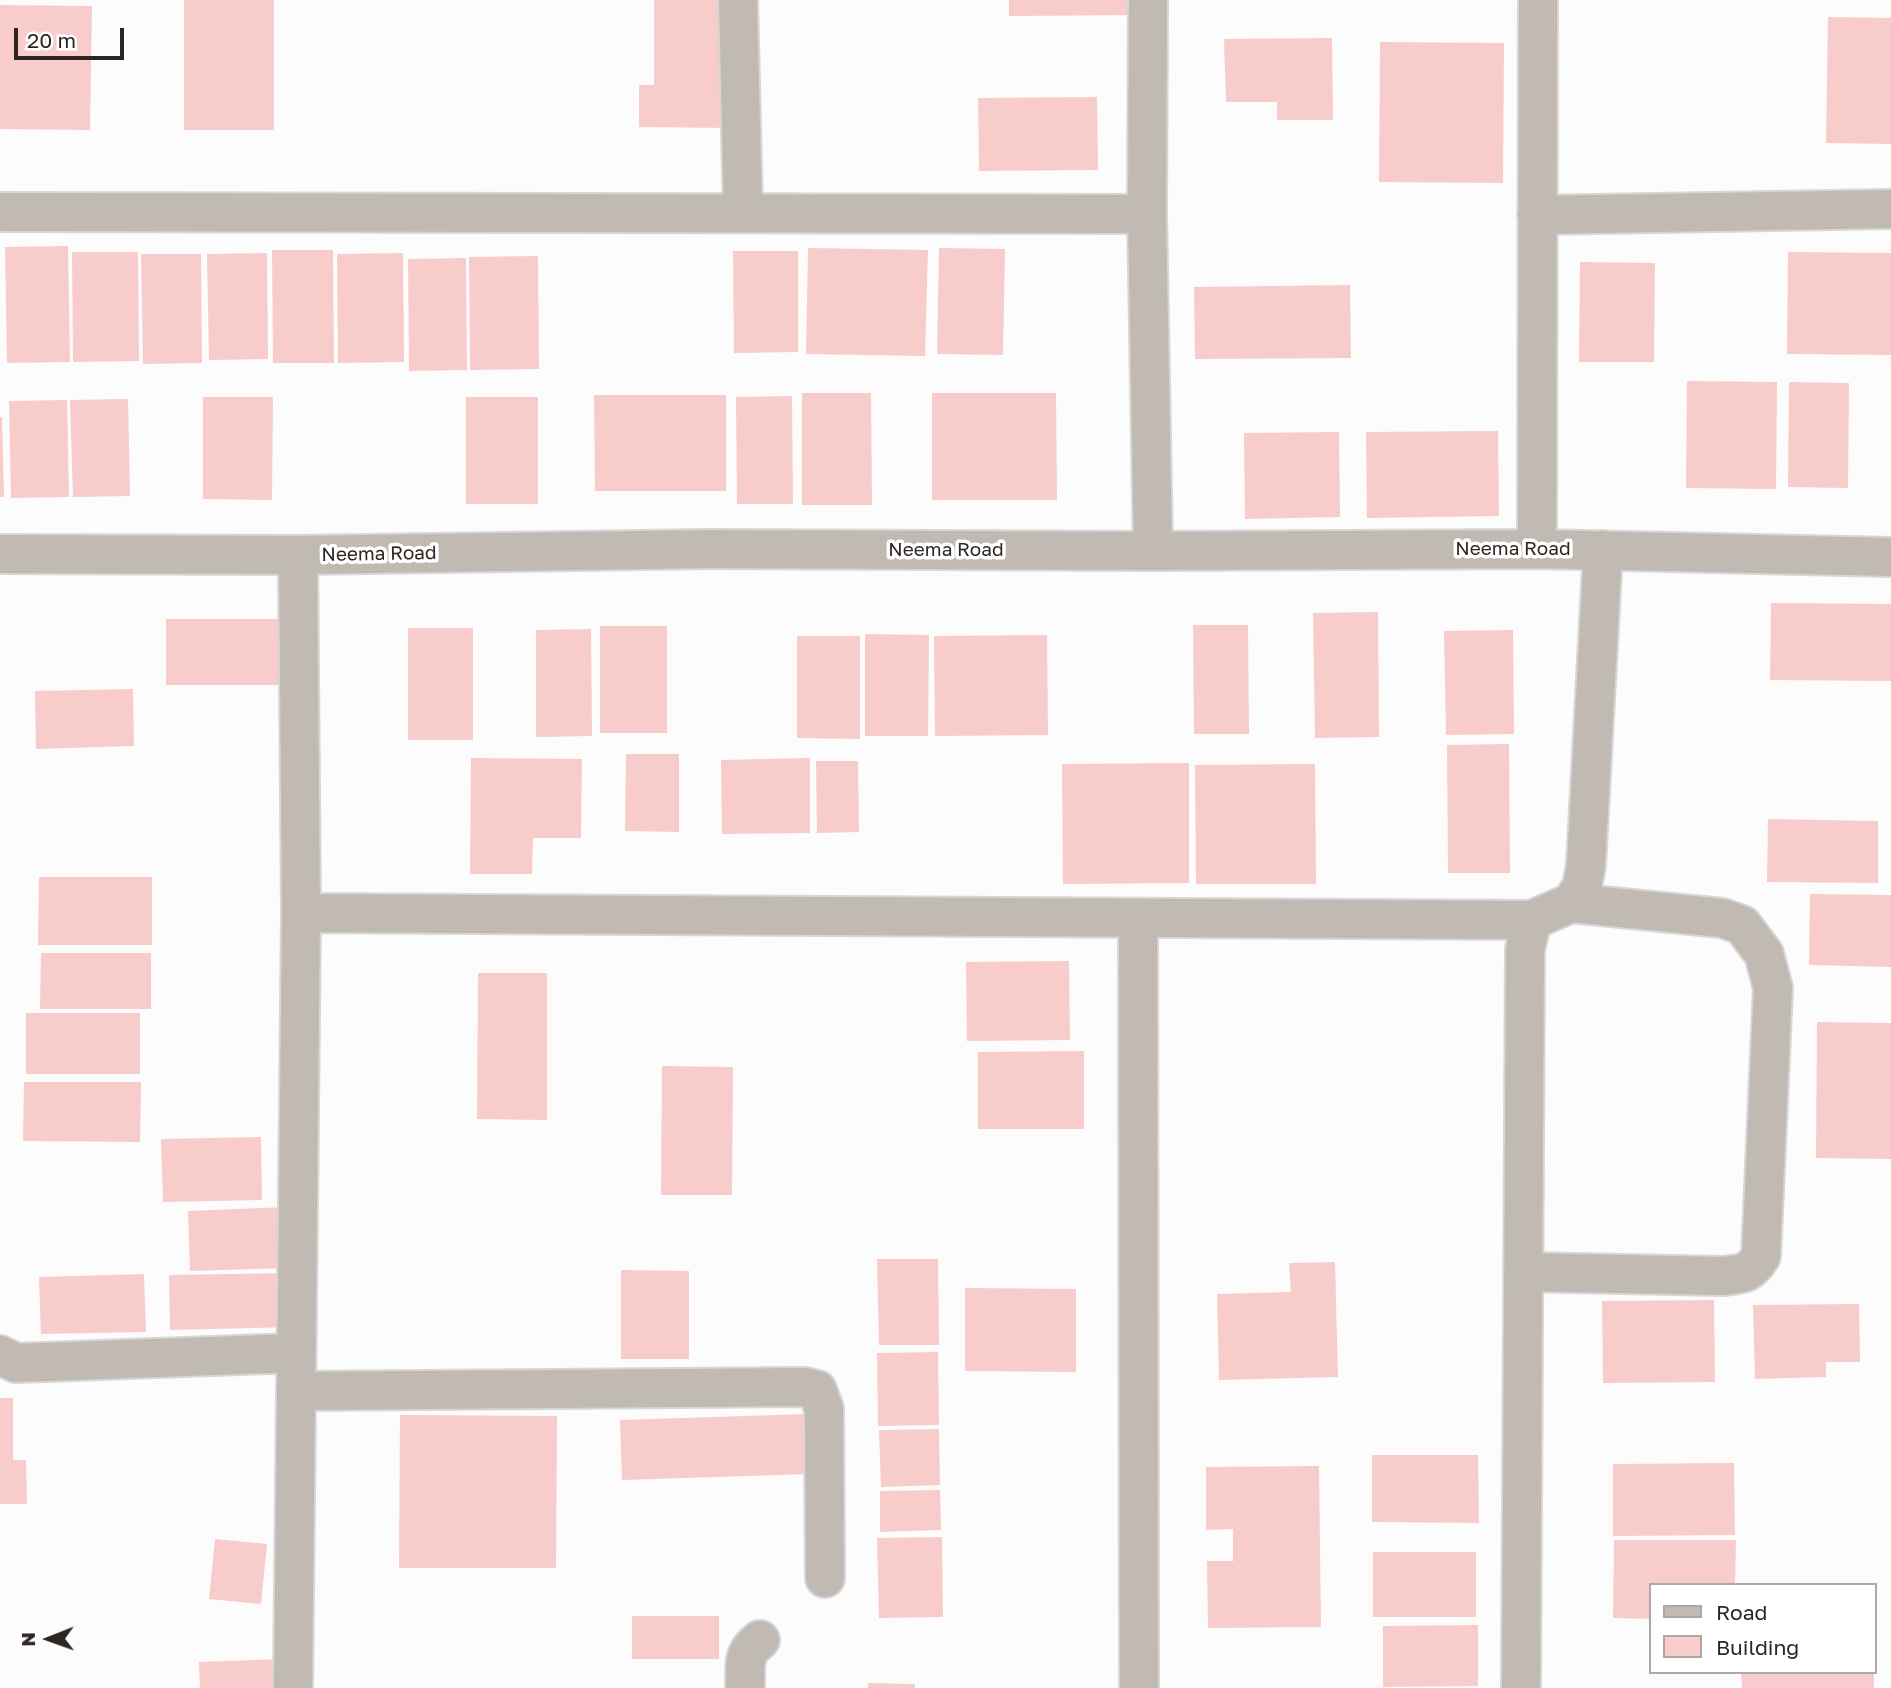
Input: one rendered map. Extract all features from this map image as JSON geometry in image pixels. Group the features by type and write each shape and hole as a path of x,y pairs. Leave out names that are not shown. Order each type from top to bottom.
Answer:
{"street":[{"path":"738,0 743,212"},
{"path":"1148,0 1147,214 1153,551"},
{"path":"1537,549 1538,0"},
{"path":"1537,215 1891,209"},
{"path":"0,212 1147,214"},
{"name":"Neema Road","path":"0,554 298,555 710,549 1537,549 1891,557"},
{"path":"1571,903 1581,887 1586,865 1603,550"},
{"path":"293,1688 301,913 298,555"},
{"path":"301,913 1532,920 1571,903 1722,918 1742,925 1763,954 1773,988 1761,1256 1753,1269 1731,1276 1523,1272"},
{"path":"1138,918 1139,1688"},
{"path":"1521,1688 1525,949 1532,920"},
{"path":"0,1354 16,1363 296,1353"},
{"path":"296,1391 804,1387 817,1390 824,1409 825,1577"},
{"path":"746,1688 746,1656 750,1647 760,1640"}],"building":[{"path":"184,0 274,0 274,130 184,130"},
{"path":"654,0 733,0 731,128 639,127 639,85 654,85"},
{"path":"1009,0 1138,0 1138,15 1009,16"},
{"path":"0,5 92,6 90,130 0,129"},
{"path":"1828,17 1891,18 1891,144 1826,143"},
{"path":"1332,38 1333,120 1277,120 1277,102 1226,102 1224,39"},
{"path":"1380,42 1504,43 1503,183 1379,182"},
{"path":"1097,97 1098,170 979,171 978,98"},
{"path":"68,246 70,362 7,363 5,247"},
{"path":"808,248 928,250 925,356 806,354"},
{"path":"939,248 1005,249 1003,355 937,354"},
{"path":"272,250 333,250 334,363 273,363"},
{"path":"733,251 798,251 798,352 734,353"},
{"path":"72,252 138,252 139,361 73,362"},
{"path":"1788,252 1891,253 1891,355 1787,354"},
{"path":"267,253 268,359 209,360 207,254"},
{"path":"403,253 404,362 338,363 337,254"},
{"path":"141,254 201,254 202,363 143,364"},
{"path":"538,256 539,369 470,370 469,257"},
{"path":"466,258 467,370 409,371 408,259"},
{"path":"1580,262 1655,263 1654,362 1579,362"},
{"path":"1350,285 1351,358 1195,359 1194,287"},
{"path":"1687,381 1777,382 1776,489 1686,488"},
{"path":"1789,382 1849,383 1848,488 1788,487"},
{"path":"802,393 871,393 872,505 802,505"},
{"path":"932,393 1056,393 1057,500 932,500"},
{"path":"594,395 726,395 726,491 595,491"},
{"path":"792,396 793,504 737,504 736,397"},
{"path":"203,397 273,397 272,500 203,499"},
{"path":"466,397 538,397 538,504 466,504"},
{"path":"128,399 130,496 73,497 70,400"},
{"path":"67,400 69,497 11,498 9,401"},
{"path":"2,417 4,497 0,497"},
{"path":"1498,431 1499,516 1367,518 1366,432"},
{"path":"1339,432 1340,517 1245,519 1244,433"},
{"path":"1771,603 1891,604 1891,681 1770,680"},
{"path":"1378,612 1379,737 1315,738 1313,613"},
{"path":"166,619 289,619 288,685 166,685"},
{"path":"1193,625 1248,625 1249,734 1194,734"},
{"path":"600,626 667,626 667,733 600,733"},
{"path":"408,628 473,628 473,740 408,740"},
{"path":"591,629 592,736 536,737 536,630"},
{"path":"1513,630 1514,734 1446,735 1444,631"},
{"path":"865,634 929,635 928,736 865,736"},
{"path":"1047,635 1048,735 935,736 934,636"},
{"path":"797,636 860,636 860,739 797,738"},
{"path":"133,689 134,746 36,749 35,691"},
{"path":"1509,744 1510,873 1448,873 1447,745"},
{"path":"626,754 679,754 679,832 625,831"},
{"path":"471,758 582,759 581,838 533,838 532,874 470,874"},
{"path":"810,758 810,833 722,834 721,760"},
{"path":"816,761 858,761 859,832 817,833"},
{"path":"1189,763 1189,883 1063,884 1062,764"},
{"path":"1315,764 1316,884 1196,884 1195,765"},
{"path":"1768,819 1878,821 1878,883 1767,882"},
{"path":"39,877 152,877 152,945 38,945"},
{"path":"1810,894 1891,895 1891,967 1809,965"},
{"path":"41,953 151,953 151,1009 40,1009"},
{"path":"1069,961 1070,1040 967,1041 966,962"},
{"path":"478,973 547,973 547,1120 477,1119"},
{"path":"26,1013 140,1013 140,1074 26,1074"},
{"path":"1817,1022 1891,1023 1891,1159 1816,1158"},
{"path":"1084,1051 1084,1129 978,1129 978,1052"},
{"path":"662,1066 733,1067 732,1195 661,1195"},
{"path":"24,1082 141,1082 140,1142 23,1141"},
{"path":"261,1137 262,1200 163,1202 161,1139"},
{"path":"287,1207 288,1268 190,1271 188,1211"},
{"path":"877,1259 938,1259 939,1345 879,1345"},
{"path":"1335,1262 1338,1377 1219,1380 1217,1294 1291,1292 1289,1263"},
{"path":"621,1270 689,1271 689,1359 621,1359"},
{"path":"294,1273 295,1327 170,1330 169,1275"},
{"path":"144,1274 146,1332 41,1334 39,1277"},
{"path":"965,1288 1076,1289 1076,1372 965,1371"},
{"path":"1714,1300 1715,1382 1603,1383 1602,1301"},
{"path":"1859,1304 1860,1362 1826,1362 1826,1377 1755,1379 1753,1305"},
{"path":"938,1352 939,1425 878,1426 877,1353"},
{"path":"0,1398 13,1398 13,1460 26,1460 27,1504 0,1504"},
{"path":"808,1414 810,1474 622,1480 620,1420"},
{"path":"400,1415 557,1416 556,1568 399,1568"},
{"path":"939,1429 940,1485 881,1487 879,1430"},
{"path":"1372,1455 1478,1455 1479,1523 1372,1522"},
{"path":"1734,1463 1735,1535 1613,1536 1613,1464"},
{"path":"1319,1466 1321,1627 1208,1628 1207,1561 1233,1561 1233,1529 1206,1530 1206,1467"},
{"path":"940,1490 941,1530 880,1532 880,1491"},
{"path":"942,1537 943,1617 879,1618 877,1538"},
{"path":"215,1539 267,1544 261,1604 209,1599"},
{"path":"1614,1540 1736,1540 1735,1583 1650,1583 1650,1619 1613,1618"},
{"path":"1373,1552 1476,1552 1476,1617 1373,1617"},
{"path":"632,1616 719,1616 719,1659 632,1659"},
{"path":"1478,1625 1478,1686 1383,1687 1383,1626"},
{"path":"282,1659 283,1688 200,1688 199,1662"},
{"path":"1741,1674 1874,1674 1874,1688 1742,1688"},
{"path":"868,1683 915,1684 915,1688 868,1688"}]}
